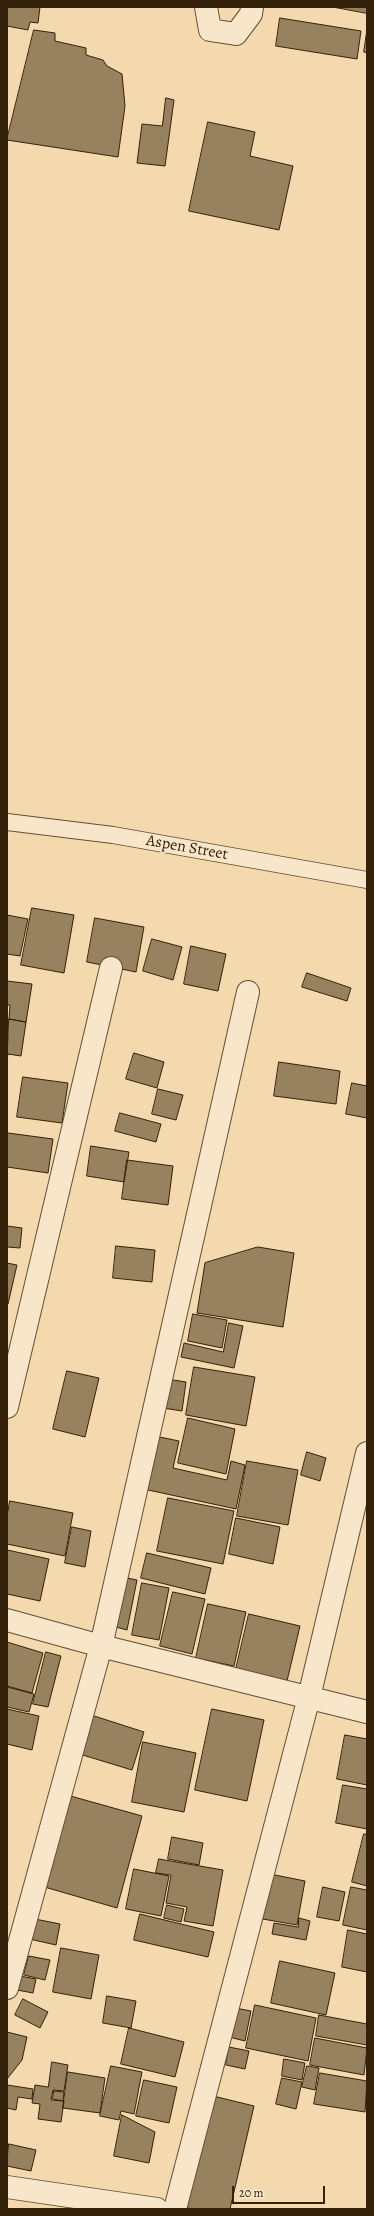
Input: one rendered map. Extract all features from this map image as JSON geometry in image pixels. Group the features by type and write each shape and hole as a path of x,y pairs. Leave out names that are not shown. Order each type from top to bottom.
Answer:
{"street":[{"path":"206,7 210,30 236,34 251,14 252,7"},
{"path":"7,1407 111,968"},
{"path":"7,1988 101,1646 248,992"},
{"path":"175,2209 309,1697 367,1453"},
{"path":"7,1620 101,1646 367,1712"},
{"path":"7,2187 90,2204 157,2209"}],"lane":[{"name":"Aspen Street","path":"7,822 113,835 367,880"}],"building":[{"path":"7,7 40,7 38,23 30,22 28,30 7,26"},
{"path":"333,7 367,7 367,13"},
{"path":"280,18 361,31 357,59 276,46"},
{"path":"34,30 55,33 55,41 86,48 86,55 103,60 107,66 122,74 125,106 118,157 7,140"},
{"path":"367,30 367,53 364,52"},
{"path":"166,98 174,100 165,166 137,163 142,124 162,126"},
{"path":"208,122 255,132 250,156 293,166 279,230 189,211"},
{"path":"32,908 74,915 64,973 21,965"},
{"path":"7,915 28,919 20,956 7,954"},
{"path":"95,918 144,927 136,972 87,962"},
{"path":"152,939 182,947 173,980 143,971"},
{"path":"191,946 226,954 218,991 184,984"},
{"path":"307,973 351,988 347,1001 302,987"},
{"path":"7,981 32,984 26,1022 9,1019 10,1005 7,1005"},
{"path":"9,1019 26,1022 21,1056 8,1054 7,1061"},
{"path":"134,1053 164,1062 157,1088 126,1079"},
{"path":"279,1062 340,1071 336,1104 274,1096"},
{"path":"23,1077 68,1083 62,1123 17,1117"},
{"path":"352,1083 367,1086 367,1118 346,1114"},
{"path":"158,1089 183,1095 176,1120 152,1114"},
{"path":"120,1113 161,1124 156,1142 115,1131"},
{"path":"8,1133 53,1139 48,1173 7,1167"},
{"path":"91,1146 129,1152 124,1182 87,1176"},
{"path":"127,1160 173,1166 168,1205 122,1199"},
{"path":"7,1226 22,1228 20,1248 7,1247"},
{"path":"116,1246 155,1250 152,1282 113,1278"},
{"path":"258,1247 294,1253 283,1327 197,1313 205,1263"},
{"path":"7,1263 17,1265 8,1304 7,1303"},
{"path":"193,1314 227,1320 222,1348 188,1341"},
{"path":"229,1323 243,1326 234,1368 181,1357 184,1343 223,1352"},
{"path":"194,1367 255,1377 246,1426 186,1415"},
{"path":"67,1371 99,1378 85,1437 53,1429"},
{"path":"167,1379 186,1382 182,1411 163,1408"},
{"path":"188,1418 235,1429 226,1474 178,1463"},
{"path":"150,1435 179,1441 173,1468 227,1480 231,1461 245,1465 236,1509 139,1488"},
{"path":"307,1452 326,1458 320,1481 301,1475"},
{"path":"247,1461 298,1470 288,1525 237,1516"},
{"path":"168,1498 234,1511 223,1564 157,1551"},
{"path":"10,1501 73,1513 65,1556 7,1544 7,1517"},
{"path":"236,1518 280,1527 273,1564 229,1554"},
{"path":"72,1527 91,1531 85,1567 65,1563"},
{"path":"7,1550 49,1559 40,1601 7,1594"},
{"path":"147,1553 211,1568 205,1594 141,1578"},
{"path":"122,1577 137,1580 127,1630 112,1626"},
{"path":"142,1583 169,1588 159,1640 132,1635"},
{"path":"173,1592 205,1599 192,1654 160,1646"},
{"path":"208,1604 246,1612 234,1666 196,1658"},
{"path":"249,1614 300,1626 287,1681 236,1669"},
{"path":"7,1642 43,1653 32,1693 7,1686"},
{"path":"46,1652 61,1656 48,1707 33,1704"},
{"path":"7,1687 34,1694 29,1712 7,1707"},
{"path":"7,1709 39,1716 32,1750 7,1744"},
{"path":"212,1709 264,1720 247,1801 195,1790"},
{"path":"88,1714 144,1732 132,1770 76,1753"},
{"path":"345,1735 367,1739 367,1785 337,1779"},
{"path":"143,1742 196,1753 184,1812 132,1802"},
{"path":"343,1785 367,1789 367,1829 336,1823"},
{"path":"67,1795 142,1816 117,1908 41,1886"},
{"path":"364,1834 367,1834 367,1886 352,1882"},
{"path":"172,1837 203,1843 199,1865 168,1859"},
{"path":"159,1859 223,1870 213,1926 184,1921 187,1907 166,1903 171,1875 156,1873"},
{"path":"134,1869 169,1876 161,1916 126,1909"},
{"path":"265,1873 305,1881 297,1925 257,1918"},
{"path":"323,1887 345,1892 339,1921 317,1917"},
{"path":"351,1887 367,1890 367,1930 343,1925"},
{"path":"167,1905 184,1909 181,1922 164,1918"},
{"path":"140,1914 214,1932 208,1957 134,1940"},
{"path":"30,1918 60,1924 56,1945 25,1938"},
{"path":"299,1918 310,1921 306,1940 272,1934 274,1923 298,1927"},
{"path":"348,1930 367,1934 367,1972 342,1967"},
{"path":"61,1948 99,1955 91,1999 53,1992"},
{"path":"29,1956 50,1960 45,1980 24,1975"},
{"path":"280,1961 335,1973 326,2015 271,2003"},
{"path":"15,1975 36,1979 33,1993 12,1989"},
{"path":"107,1996 136,2001 131,2028 103,2023"},
{"path":"23,1999 48,2012 40,2028 15,2015"},
{"path":"255,2005 316,2018 308,2061 246,2048"},
{"path":"235,2008 251,2011 245,2041 229,2037"},
{"path":"319,2015 367,2024 367,2045 316,2036"},
{"path":"129,2028 184,2042 175,2077 121,2064"},
{"path":"7,2032 27,2037 22,2060 7,2079"},
{"path":"315,2038 367,2048 364,2075 310,2065"},
{"path":"229,2047 249,2051 245,2069 226,2065"},
{"path":"284,2059 305,2063 302,2080 282,2076"},
{"path":"52,2062 68,2065 64,2091 53,2090 51,2100 64,2101 61,2122 38,2119 40,2104 32,2103 35,2085 48,2087"},
{"path":"111,2066 142,2072 134,2114 121,2111 119,2120 100,2116"},
{"path":"307,2066 319,2068 315,2090 302,2087"},
{"path":"68,2072 105,2078 100,2113 63,2108"},
{"path":"320,2073 367,2081 365,2112 314,2104"},
{"path":"282,2078 302,2082 296,2109 276,2104"},
{"path":"144,2080 177,2087 169,2123 136,2116"},
{"path":"7,2085 33,2089 32,2099 18,2097 16,2110 7,2108"},
{"path":"54,2091 64,2092 63,2101 53,2099"},
{"path":"209,2095 254,2106 230,2209 193,2209 183,2207"},
{"path":"122,2115 155,2132 149,2163 114,2156"},
{"path":"9,2144 36,2150 31,2171 7,2166"}]}
